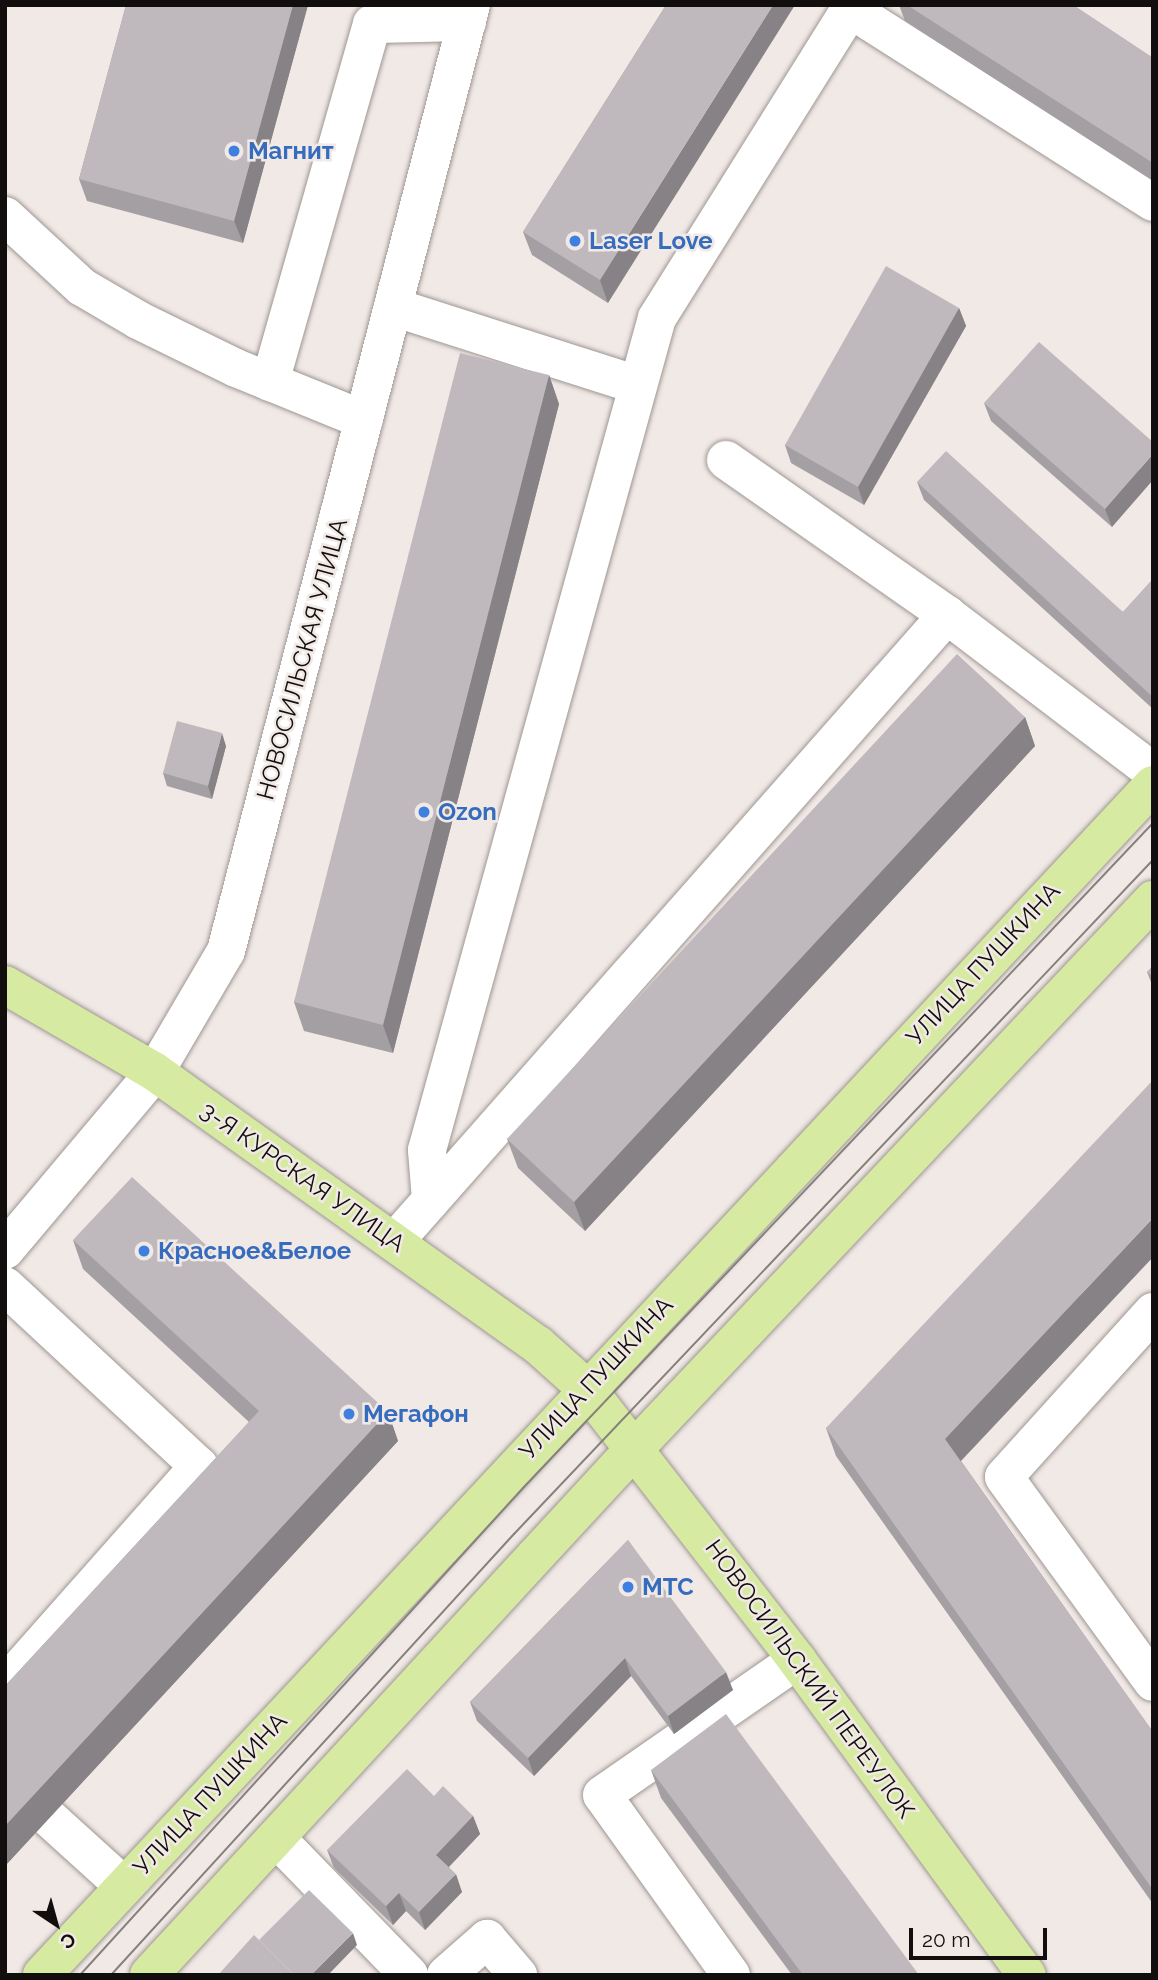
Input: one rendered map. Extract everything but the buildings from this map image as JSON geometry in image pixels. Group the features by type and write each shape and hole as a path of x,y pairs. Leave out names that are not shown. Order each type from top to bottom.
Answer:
{"main road":[{"name":"УЛИЦА ПУШКИНА","path":"42,1975 1153,785"},
{"path":"149,1975 635,1447 1153,900"},
{"name":"3-Я КУРСКАЯ УЛИЦА","path":"5,985 155,1072 538,1345 587,1389"},
{"name":"НОВОСИЛЬСКИЙ ПЕРЕУЛОК","path":"587,1389 635,1447 797,1660 1027,1975"}],"street":[{"path":"431,1200 427,1150 657,318 851,7 1153,202"},
{"path":"270,382 372,24 469,13"},
{"name":"НОВОСИЛЬСКАЯ УЛИЦА","path":"5,1251 155,1072 226,951 469,13"},
{"path":"5,216 82,286 162,332 270,382 364,420"},
{"path":"393,307 637,385"},
{"path":"726,460 947,615 1153,772"},
{"path":"395,1241 947,615"},
{"path":"5,1286 199,1466 5,1685"},
{"path":"1153,1312 1004,1476 1153,1682"},
{"path":"731,1975 602,1795 797,1660"},
{"path":"49,1818 124,1886"},
{"path":"276,1838 409,1975"},
{"path":"446,1975 487,1939 518,1975"}],"tram line":[{"path":"80,1975 523,1488 1153,823"},
{"path":"111,1975 514,1534 1153,860"}],"place":[{"name":"Магнит","path":"234,151"},
{"name":"Laser Love","path":"575,241"},
{"name":"Ozon","path":"424,812"},
{"name":"Красное&Белое","path":"144,1251"},
{"name":"Мегафон","path":"349,1414"},
{"name":"МТС","path":"628,1587"}]}
